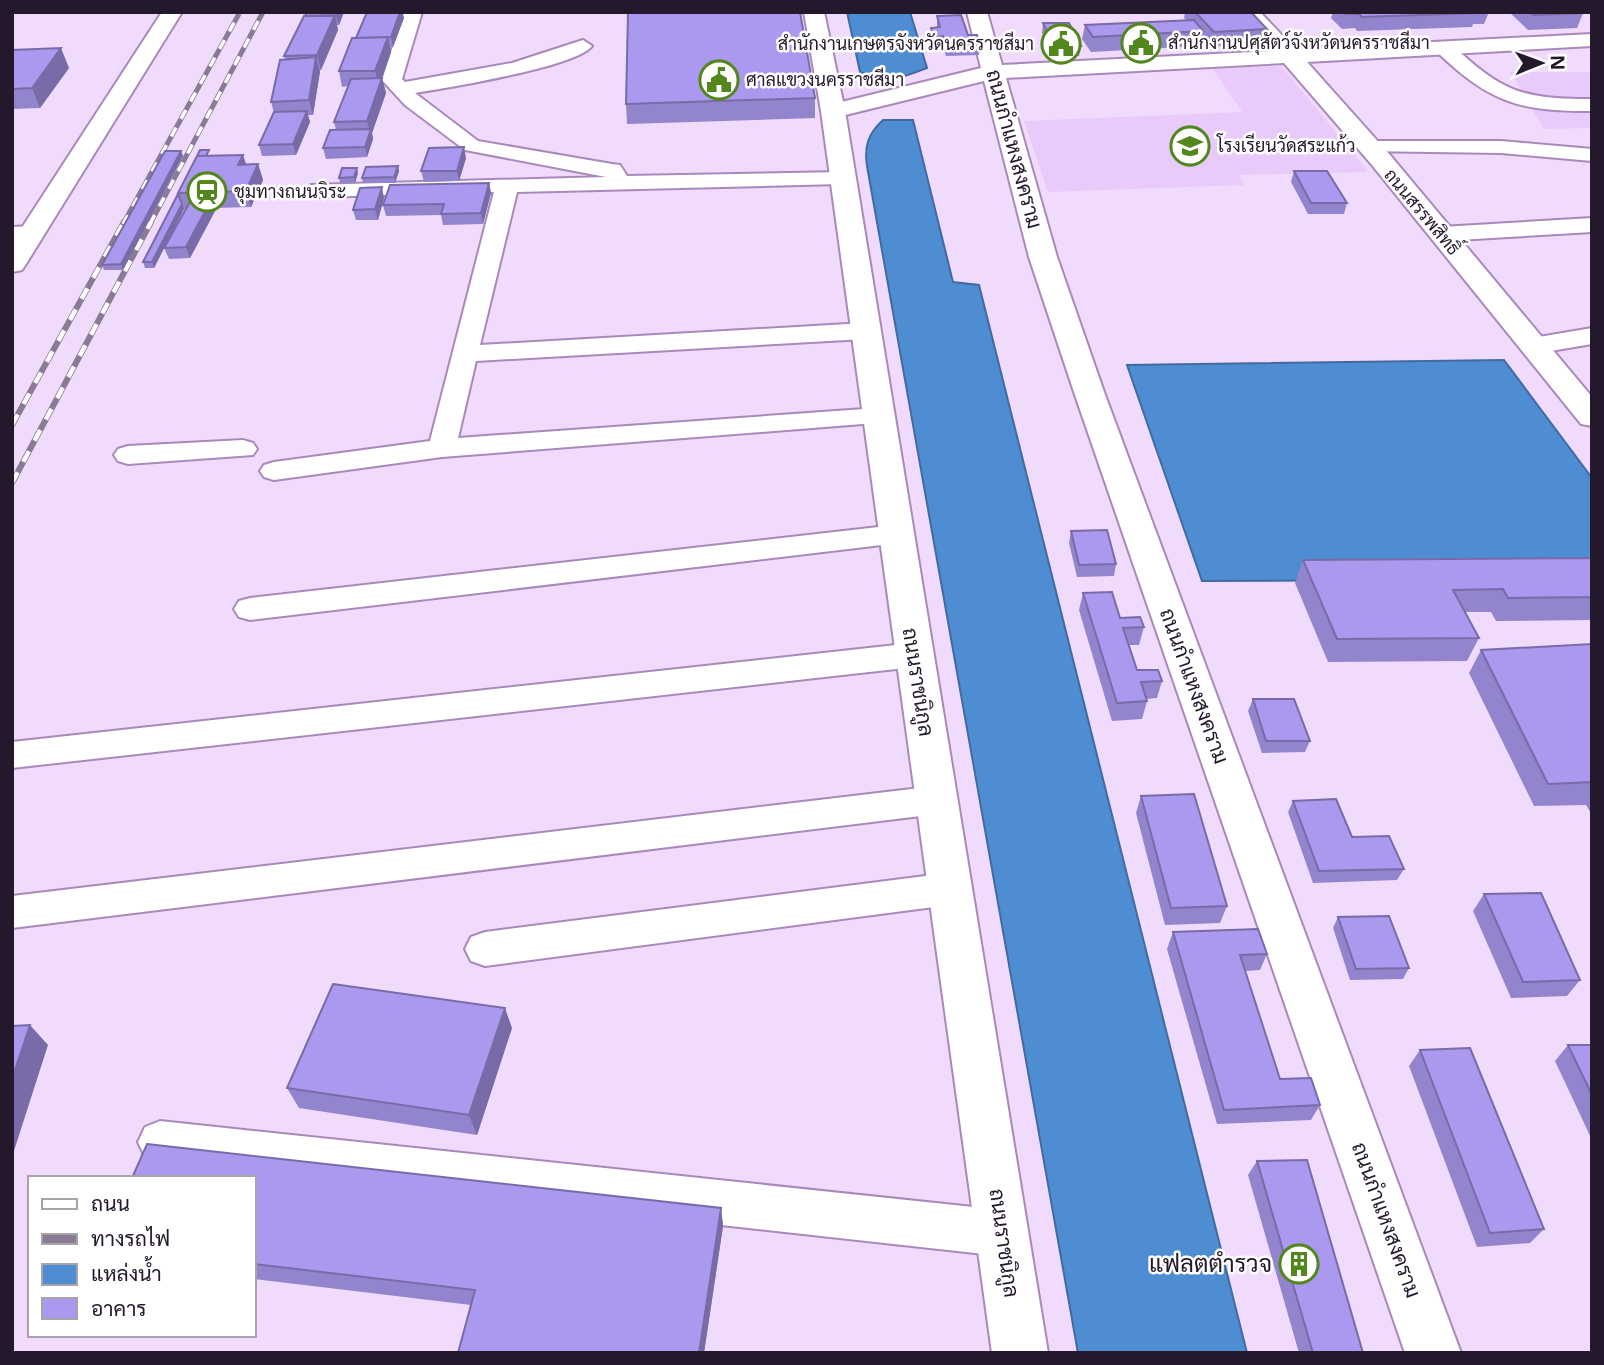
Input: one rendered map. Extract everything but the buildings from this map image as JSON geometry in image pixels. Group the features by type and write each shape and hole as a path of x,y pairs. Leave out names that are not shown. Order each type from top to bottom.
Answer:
{"street":[{"path":"12,264 22,233 172,12"},
{"path":"413,12 392,80 412,101 472,146 612,170 616,174 617,183"},
{"name":"ถนนราชนิกูล","path":"814,12 834,111 1020,1353"},
{"name":"ถนนกำแหงสงคราม","path":"977,12 1044,257 1089,392 1433,1353"},
{"name":"ถนนสรรพสิทธิ์","path":"1248,12 1290,56 1368,147 1592,417"},
{"path":"834,111 993,72 1592,40"},
{"path":"401,89 515,69 555,58 583,46"},
{"path":"1444,48 1474,78 1507,97 1545,106 1592,105"},
{"path":"1368,147 1501,147 1592,155"},
{"path":"319,190 842,178"},
{"path":"442,448 507,186"},
{"path":"1441,234 1592,225"},
{"path":"465,354 865,331"},
{"path":"1533,346 1592,336"},
{"path":"274,471 442,448 878,416"},
{"path":"128,455 243,449"},
{"path":"250,609 896,535"},
{"path":"12,755 914,655"},
{"path":"12,912 937,800"},
{"path":"485,949 949,889"},
{"path":"160,1142 1003,1233"}],"shaded area":[{"name":"โรงเรียนวัดสระแก้ว","path":"1281,66 1369,172 1239,175 1244,185 1048,192 1024,121 1242,112 1213,69"},
{"path":"1510,72 1592,72 1592,128 1544,129"}],"water":[{"path":"847,12 910,12 927,68 894,79 860,72"},
{"path":"883,120 913,120 953,282 979,285 1247,1353 1078,1353 867,166 868,141"},
{"path":"1504,360 1592,478 1592,579 1202,581 1127,365"}],"railway":[{"path":"123,224 240,12"},
{"path":"150,224 263,12"},
{"path":"12,425 124,222"},
{"path":"12,483 151,222"}],"place":[{"name":"สำนักงานปศุสัตว์จังหวัดนครราชสีมา","path":"1141,43"},
{"name":"สำนักงานเกษตรจังหวัดนครราชสีมา","path":"1061,44"},
{"name":"ศาลแขวงนครราชสีมา","path":"719,80"},
{"name":"โรงเรียนวัดสระแก้ว","path":"1190,146"},
{"name":"ชุมทางถนนจิระ","path":"207,192"},
{"name":"แฟลตตำรวจ","path":"1299,1264"}]}
